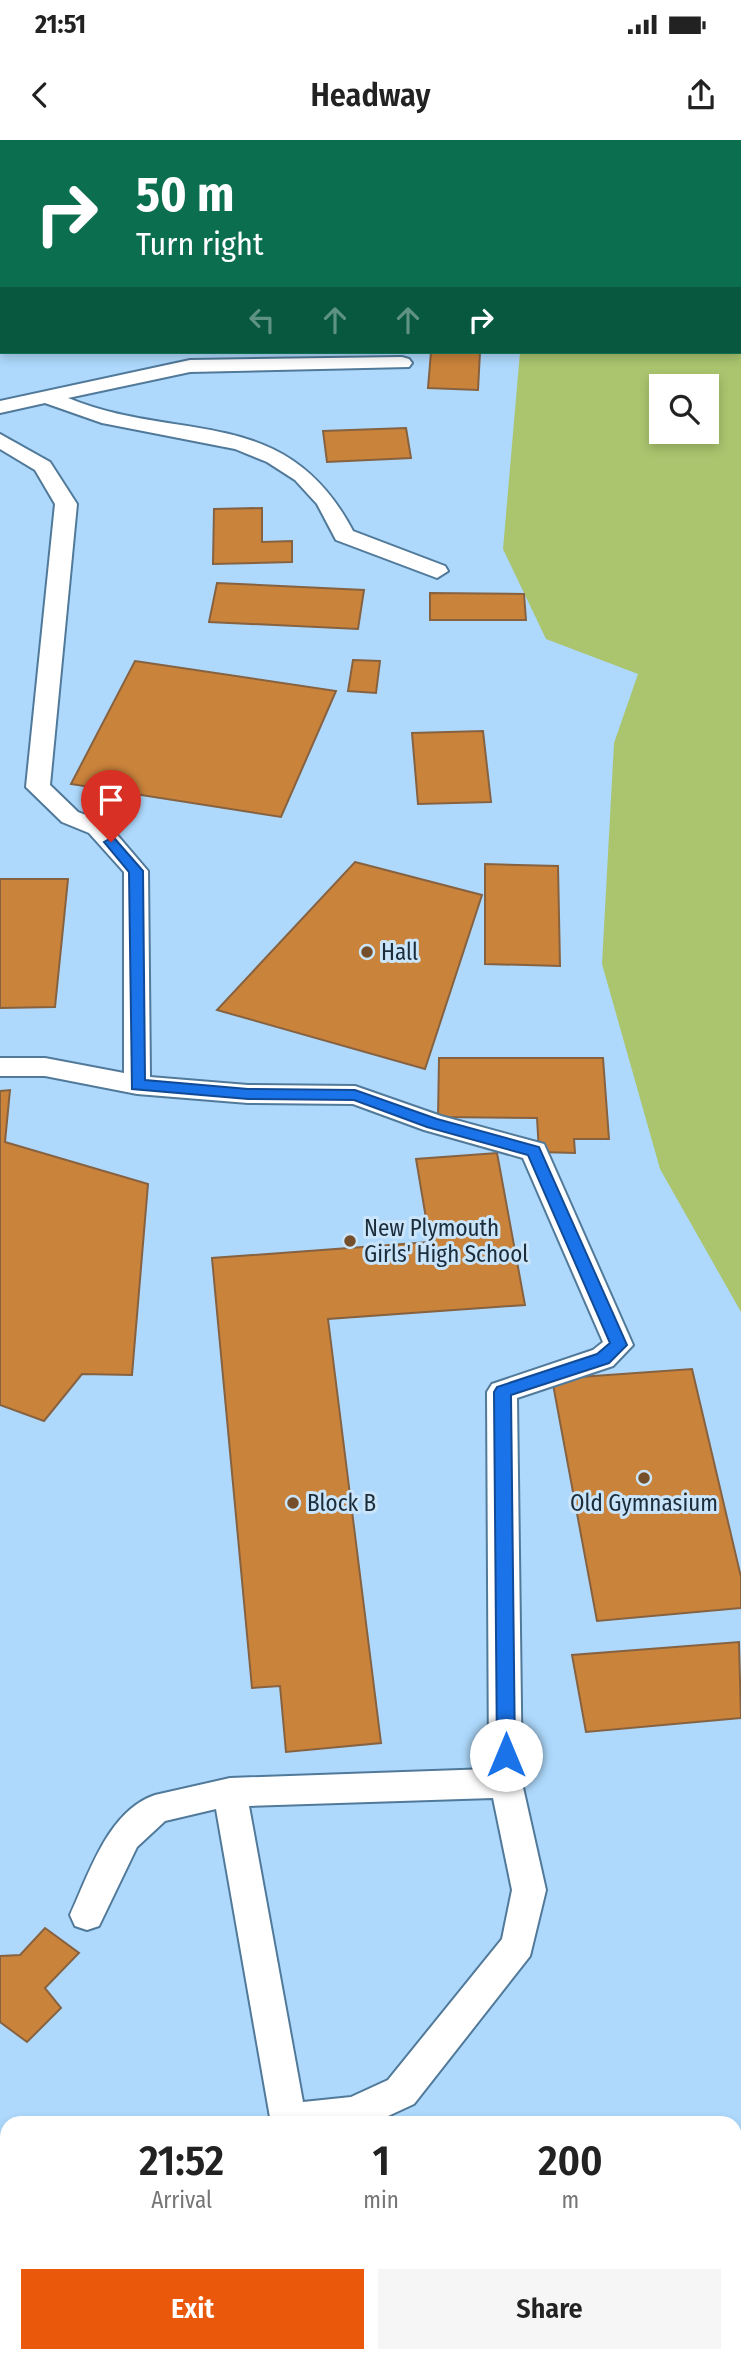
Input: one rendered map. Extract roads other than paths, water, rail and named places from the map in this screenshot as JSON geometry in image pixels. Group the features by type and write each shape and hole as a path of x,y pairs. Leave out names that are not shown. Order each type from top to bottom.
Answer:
{"lane":[{"path":"0,407 190,366 401,363"},
{"path":"47,397 98,416 234,441 281,458 315,489 338,519 344,535 437,571"},
{"path":"0,440 43,466 66,503 38,787 69,817 98,828 136,871 137,1085"},
{"path":"0,1067 45,1067 137,1085 248,1094 355,1095 433,1123 534,1151 619,1345 603,1359 502,1392 506,1783 529,1890 517,1945 401,2092 359,2116"},
{"path":"87,1915 125,1837 155,1809 229,1792 506,1783"},
{"path":"229,1792 287,2116"}],"place":[{"name":"Hall","path":"367,952"},
{"name":"New Plymouth Girls' High School","path":"350,1241"},
{"name":"Old Gymnasium","path":"644,1478"},
{"name":"Block B","path":"293,1503"}]}
